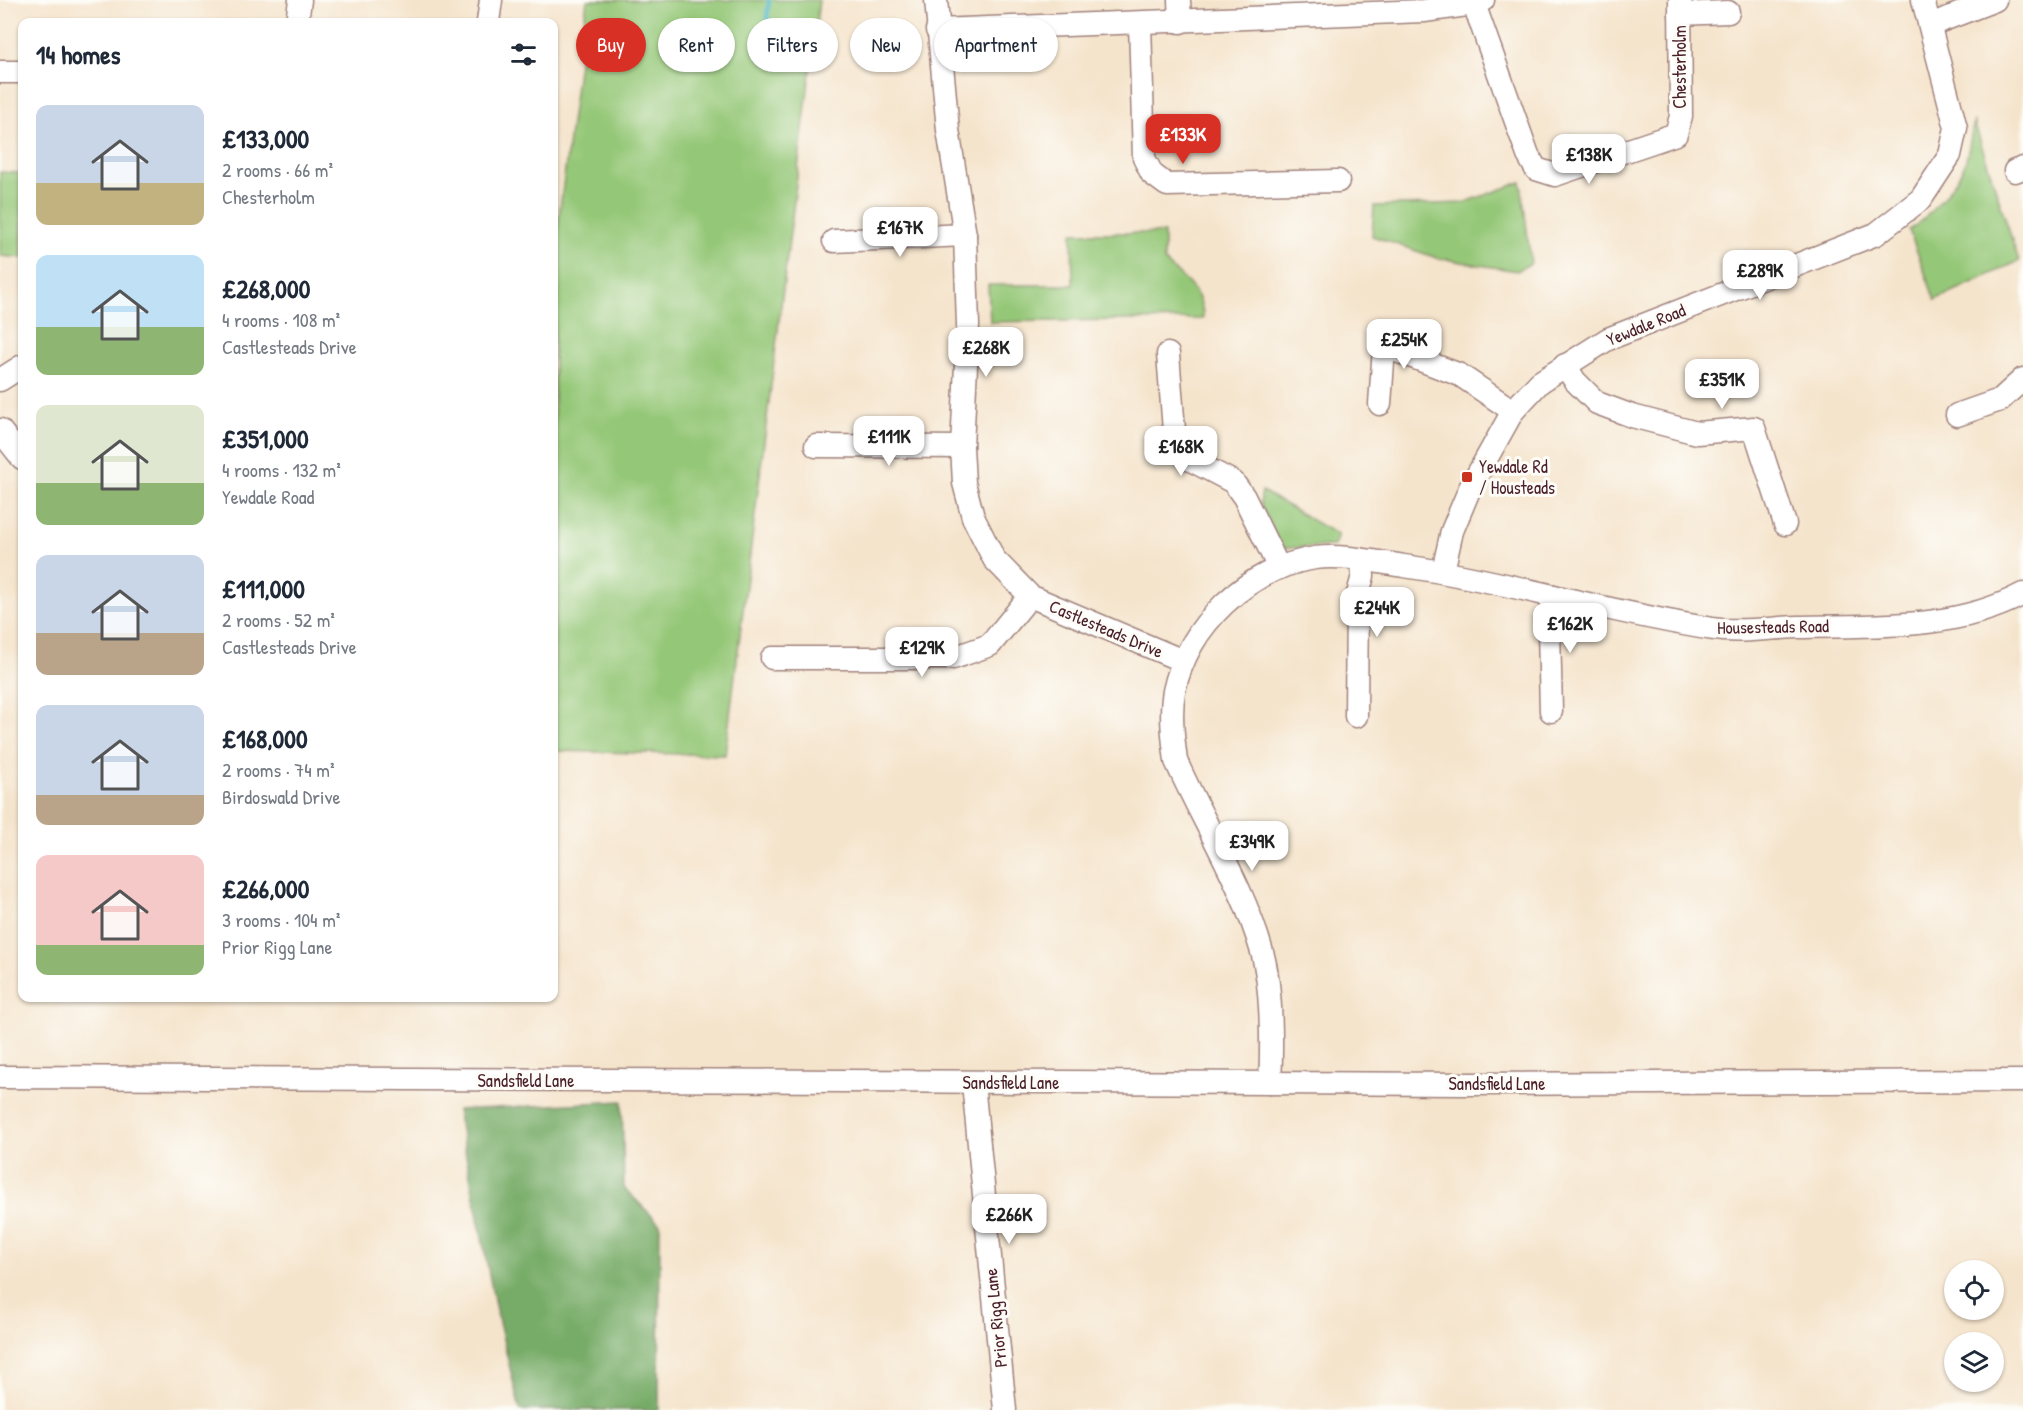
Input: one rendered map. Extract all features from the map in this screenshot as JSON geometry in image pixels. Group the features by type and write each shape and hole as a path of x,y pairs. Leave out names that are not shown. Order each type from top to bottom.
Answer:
{"street":[{"path":"298,18 300,0"},
{"path":"489,18 491,0"},
{"name":"Castlesteads Drive","path":"936,0 937,18"},
{"name":"Yewdale Road","path":"1443,572 1452,531 1470,488 1513,411 1540,382 1608,339 1876,234 1922,199 1950,155 1956,128 1923,0"},
{"path":"1930,25 1995,0"},
{"name":"Chesterholm","path":"1058,26 1140,23 1179,11 1424,11 1478,2 1528,154 1536,168 1555,175 1676,134 1681,116 1678,46 1680,7"},
{"path":"1680,7 1728,12"},
{"path":"1140,23 1144,158 1152,174 1167,185 1338,181"},
{"path":"0,72 18,72"},
{"name":"Castlesteads Drive","path":"942,72 948,130 965,235 968,325 962,447 964,483 973,517 994,559 1030,596 1183,661"},
{"path":"834,241 965,235"},
{"path":"1380,405 1386,340 1460,375 1513,411"},
{"path":"1168,354 1175,443 1187,458 1233,482 1244,497 1280,568"},
{"path":"1565,365 1575,381 1597,403 1632,416 1696,433 1754,428 1785,524"},
{"path":"0,380 18,369"},
{"path":"1958,415 2001,400 2023,379"},
{"path":"0,430 18,453"},
{"path":"816,446 962,447"},
{"name":"Housesteads Road","path":"1270,1083 1270,1020 1262,953 1228,865 1176,760 1173,728 1174,693 1183,661 1206,622 1243,587 1280,568 1316,558 1362,560 1443,572 1716,630 1935,623 1974,613 2023,594"},
{"path":"1356,716 1357,597 1363,576 1362,560"},
{"name":"Castlesteads Drive","path":"772,658 953,658 990,645 1030,596"},
{"path":"1551,711 1549,630 1553,596"},
{"name":"Sandsfield Lane","path":"0,1077 973,1083 2023,1081"},
{"name":"Prior Rigg Lane","path":"973,1083 1005,1410"}],"green space":[{"path":"587,0 819,0 817,18 747,18 747,72 810,72 725,755 558,751 558,224 578,72 646,72 646,18 585,18"},
{"path":"1974,122 2019,261 1935,300 1909,230 1933,209 1956,180 1965,163"},
{"path":"0,172 18,173 18,258 0,256"},
{"path":"1521,182 1531,263 1517,271 1437,258 1372,236 1374,206 1463,203"},
{"path":"1072,233 1164,233 1164,261 1196,293 1203,319 990,322 988,285 1073,285"},
{"path":"1262,491 1338,535 1334,546 1284,548 1279,544 1260,503"},
{"path":"622,1101 624,1188 660,1224 659,1410 520,1410 496,1310 457,1110"}],"waterway":[{"path":"767,18 769,0"}],"place":[{"name":"Yewdale Rd / Housteads","path":"1467,477"}]}
